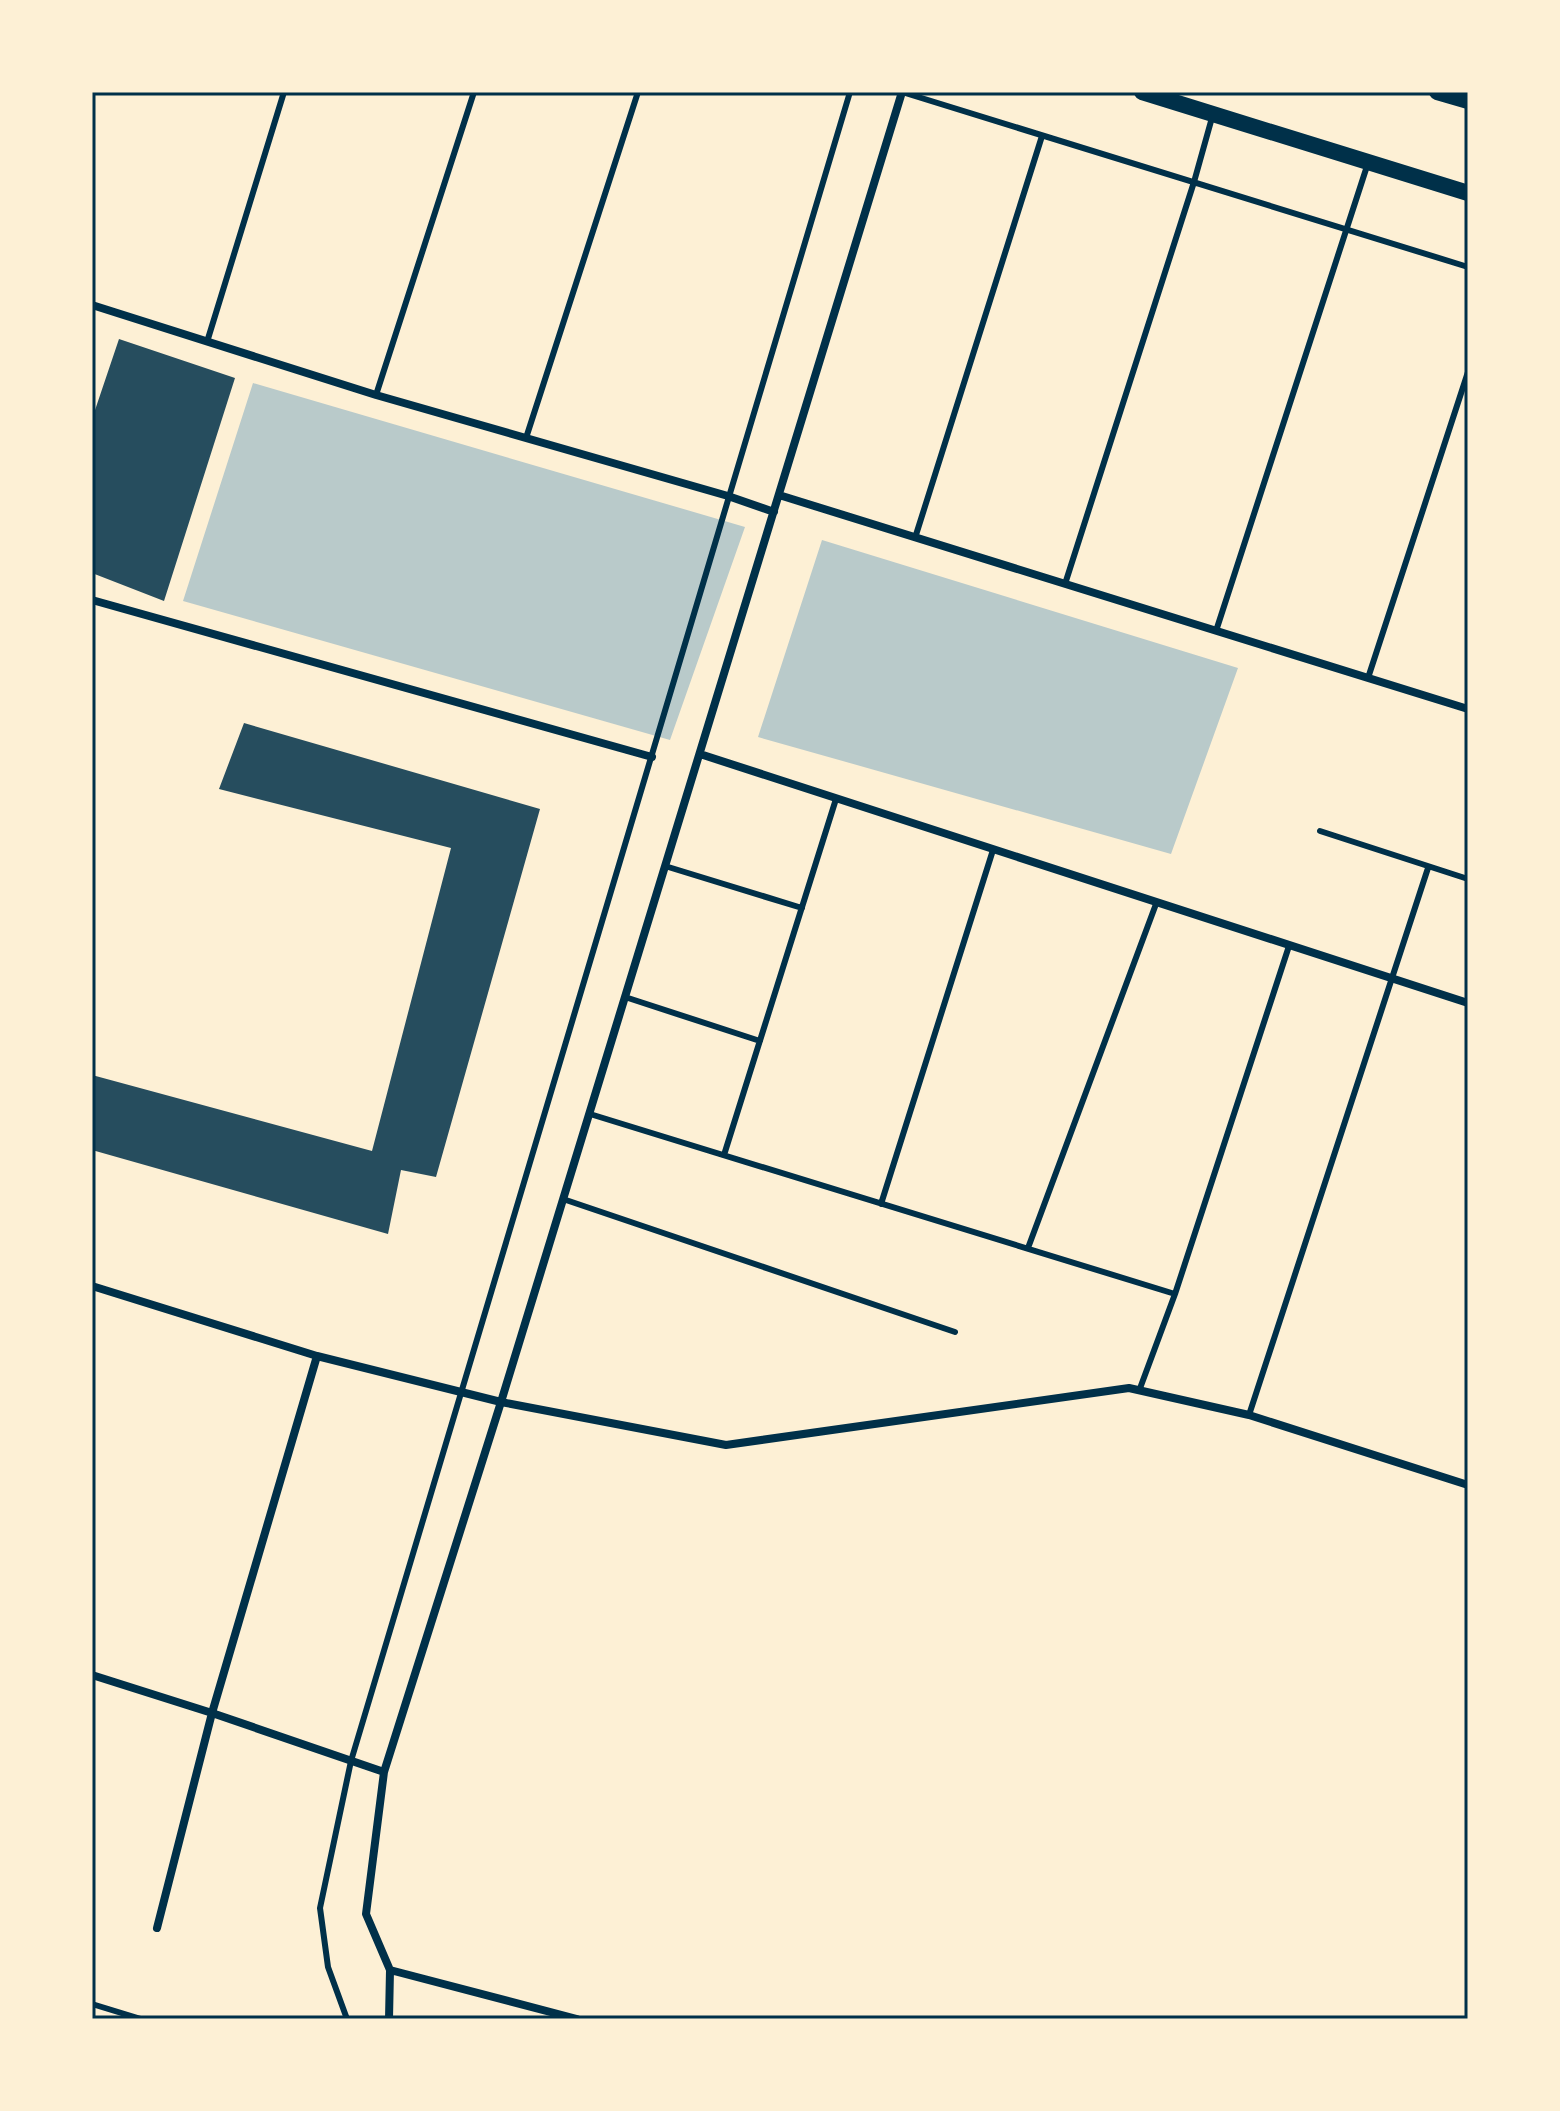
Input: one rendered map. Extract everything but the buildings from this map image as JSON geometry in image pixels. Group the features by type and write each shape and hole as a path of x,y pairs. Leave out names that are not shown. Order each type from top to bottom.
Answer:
{"main road":[{"path":"1142,92 1468,193"},
{"path":"1437,92 1468,101"}],"street":[{"path":"389,2019 390,1970 366,1914 384,1772 590,1114 902,92"},
{"path":"92,305 376,395 774,512"},
{"path":"779,495 1468,709"},
{"path":"92,600 652,757"},
{"path":"700,754 1468,1003"},
{"path":"92,1286 317,1356 501,1402 726,1445 1129,1388 1249,1415 1468,1485"},
{"path":"157,1928 212,1713 317,1356"},
{"path":"92,1675 384,1772"},
{"path":"390,1970 577,2019"}],"lane":[{"path":"207,342 284,92"},
{"path":"376,395 474,92"},
{"path":"526,438 638,92"},
{"path":"347,2019 328,1967 320,1908 351,1761 850,92"},
{"path":"902,92 1468,267"},
{"path":"1065,584 1213,114"},
{"path":"915,538 1042,136"},
{"path":"1216,631 1368,162"},
{"path":"1368,678 1468,372"},
{"path":"724,1155 836,799"},
{"path":"1320,831 1468,879"},
{"path":"881,1204 993,850"},
{"path":"665,866 802,908"},
{"path":"1249,1415 1428,868"},
{"path":"1028,1248 1156,904"},
{"path":"1139,1391 1175,1294 1289,946"},
{"path":"625,997 760,1041"},
{"path":"590,1114 1175,1294"},
{"path":"563,1199 955,1332"},
{"path":"92,2004 141,2019"}],"shaded area":[{"path":"253,383 745,527 670,740 183,601"},
{"path":"822,540 1238,668 1171,854 758,737"}]}
